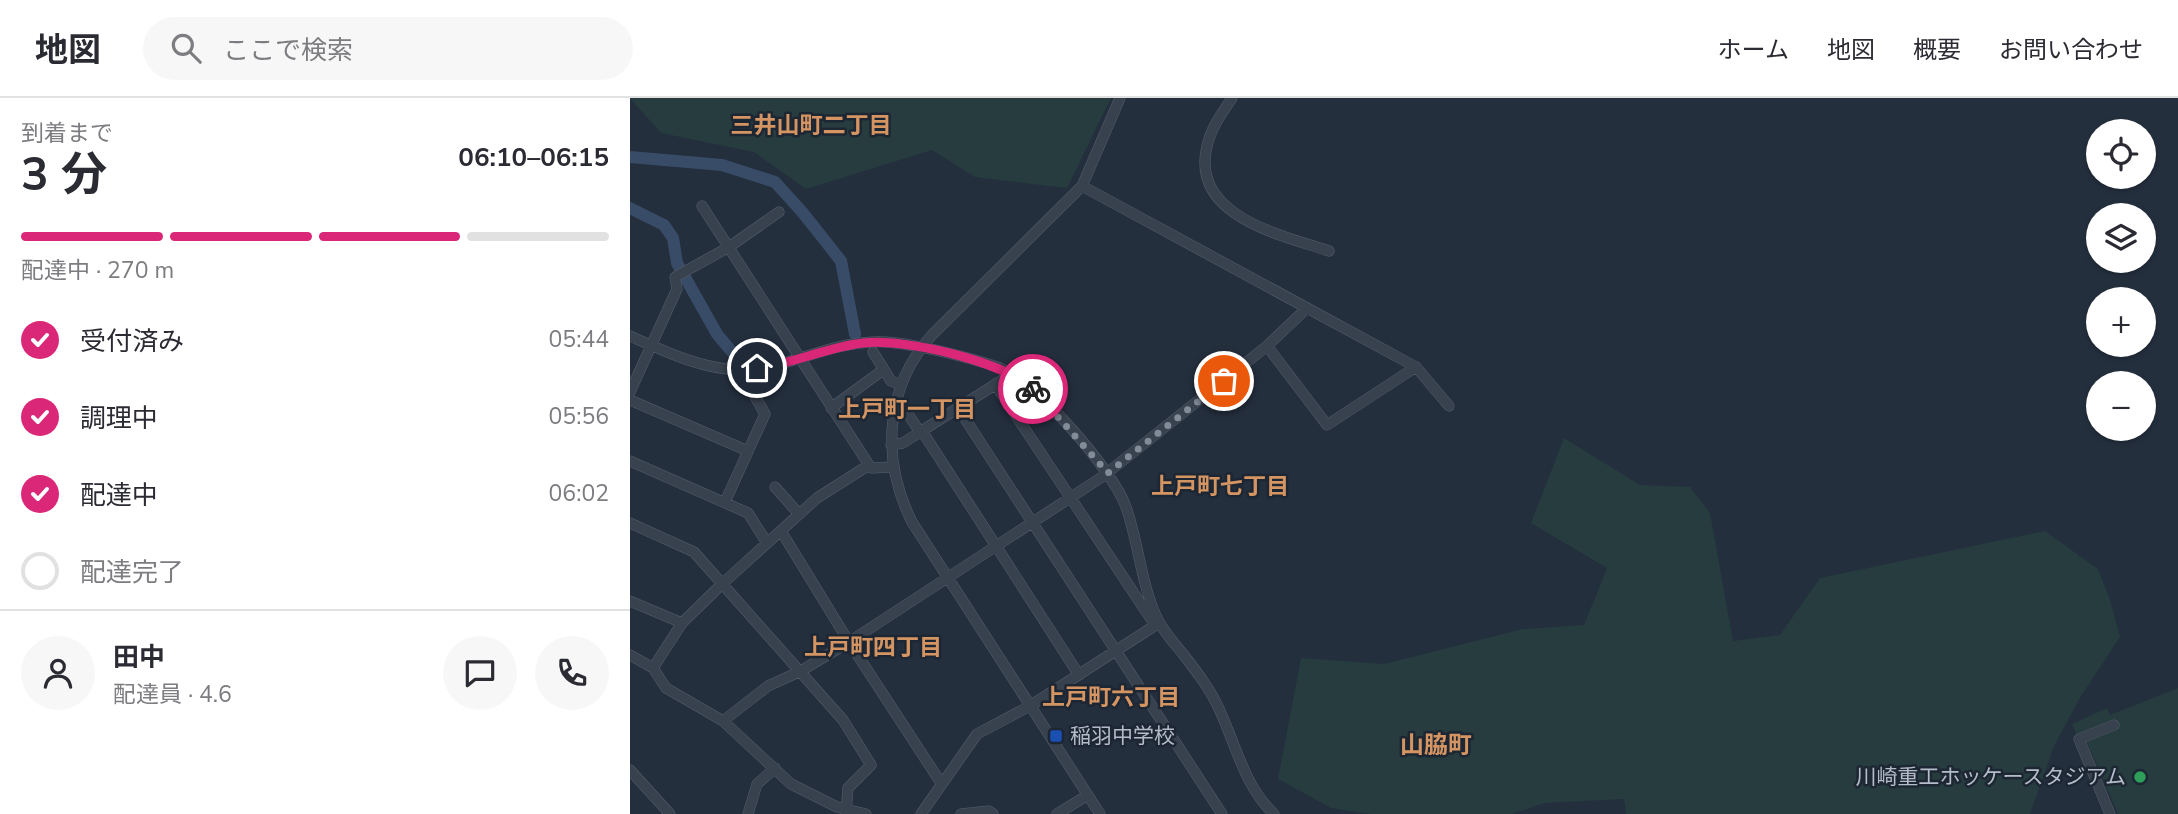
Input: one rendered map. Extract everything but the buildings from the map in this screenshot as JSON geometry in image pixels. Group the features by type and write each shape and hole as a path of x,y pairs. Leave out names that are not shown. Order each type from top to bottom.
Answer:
{"street":[{"path":"1100,814 906,510 893,467 891,445 894,409 901,385 920,348 1082,186 1120,98"},
{"path":"1232,98 1216,121 1205,156 1211,185 1220,200 1238,218 1329,251"},
{"path":"1082,186 1416,367 1449,406"},
{"path":"702,206 871,468 893,467"},
{"path":"630,392 677,289 675,277 729,247 779,212"},
{"path":"723,722 768,686 801,671 849,642 1108,473 1267,346 1307,308"},
{"path":"630,336 702,364 740,370 775,366 863,343 886,342 990,365 1012,374 1038,394 1108,473 1125,504 1157,624"},
{"path":"1267,346 1326,425 1416,367"},
{"path":"873,352 891,381 901,385"},
{"path":"724,502 765,414 740,370"},
{"path":"831,408 883,370"},
{"path":"891,445 903,443 1012,374"},
{"path":"995,384 1157,624 1211,693 1250,783 1274,814"},
{"path":"630,400 748,451"},
{"path":"958,408 1222,814"},
{"path":"894,409 906,411 921,432 1079,675"},
{"path":"630,461 748,513 767,543"},
{"path":"653,668 682,623 722,584 817,498 869,465"},
{"path":"775,487 799,514"},
{"path":"630,523 694,552 843,720 871,765 848,788 846,812"},
{"path":"781,531 941,783"},
{"path":"630,601 682,623"},
{"path":"921,814 977,734 1030,706 1157,624"},
{"path":"630,655 653,668 666,688 723,722 791,784 846,812 866,814"},
{"path":"2110,814 2079,739 2114,725"},
{"path":"748,814 757,784 775,768"},
{"path":"630,770 670,814"},
{"path":"1057,814 1088,795"},
{"path":"961,814 989,811 993,814"}],"green space":[{"path":"630,98 1111,98 1067,188 975,177 932,150 806,189 754,152 661,133"},
{"path":"1564,438 1640,485 1690,487 1710,513 1733,641 1780,635 1820,578 2045,531 2098,569 2120,637 2081,696 2054,746 2030,814 1626,814 1624,799 1544,803 1512,814 1370,814 1331,808 1278,779 1301,658 1384,664 1523,629 1584,625 1607,568 1531,523"},
{"name":"川崎重工ホッケースタジアム","path":"2178,688 2178,814 2118,814 2084,735 2078,737 2072,724 2107,708 2110,715"}],"waterway":[{"path":"630,157 722,165 775,182 841,261 855,334"},
{"path":"630,208 664,225 673,238 677,263 717,334 737,358"}],"way so far":[{"path":"1033,389 1108,473 1224,381"}],"place":[{"name":"稲羽中学校","path":"1056,736"},
{"name":"川崎重工ホッケースタジアム","path":"2140,777"}],"district":[{"name":"三井山町二丁目","path":"811,125"},
{"name":"上戸町一丁目","path":"907,409"},
{"name":"上戸町七丁目","path":"1220,486"},
{"name":"上戸町四丁目","path":"873,647"},
{"name":"上戸町六丁目","path":"1111,697"},
{"name":"山脇町","path":"1436,745"}],"route":[{"path":"757,368 775,366 832,349 886,342 990,365 1012,374 1033,389"}]}
